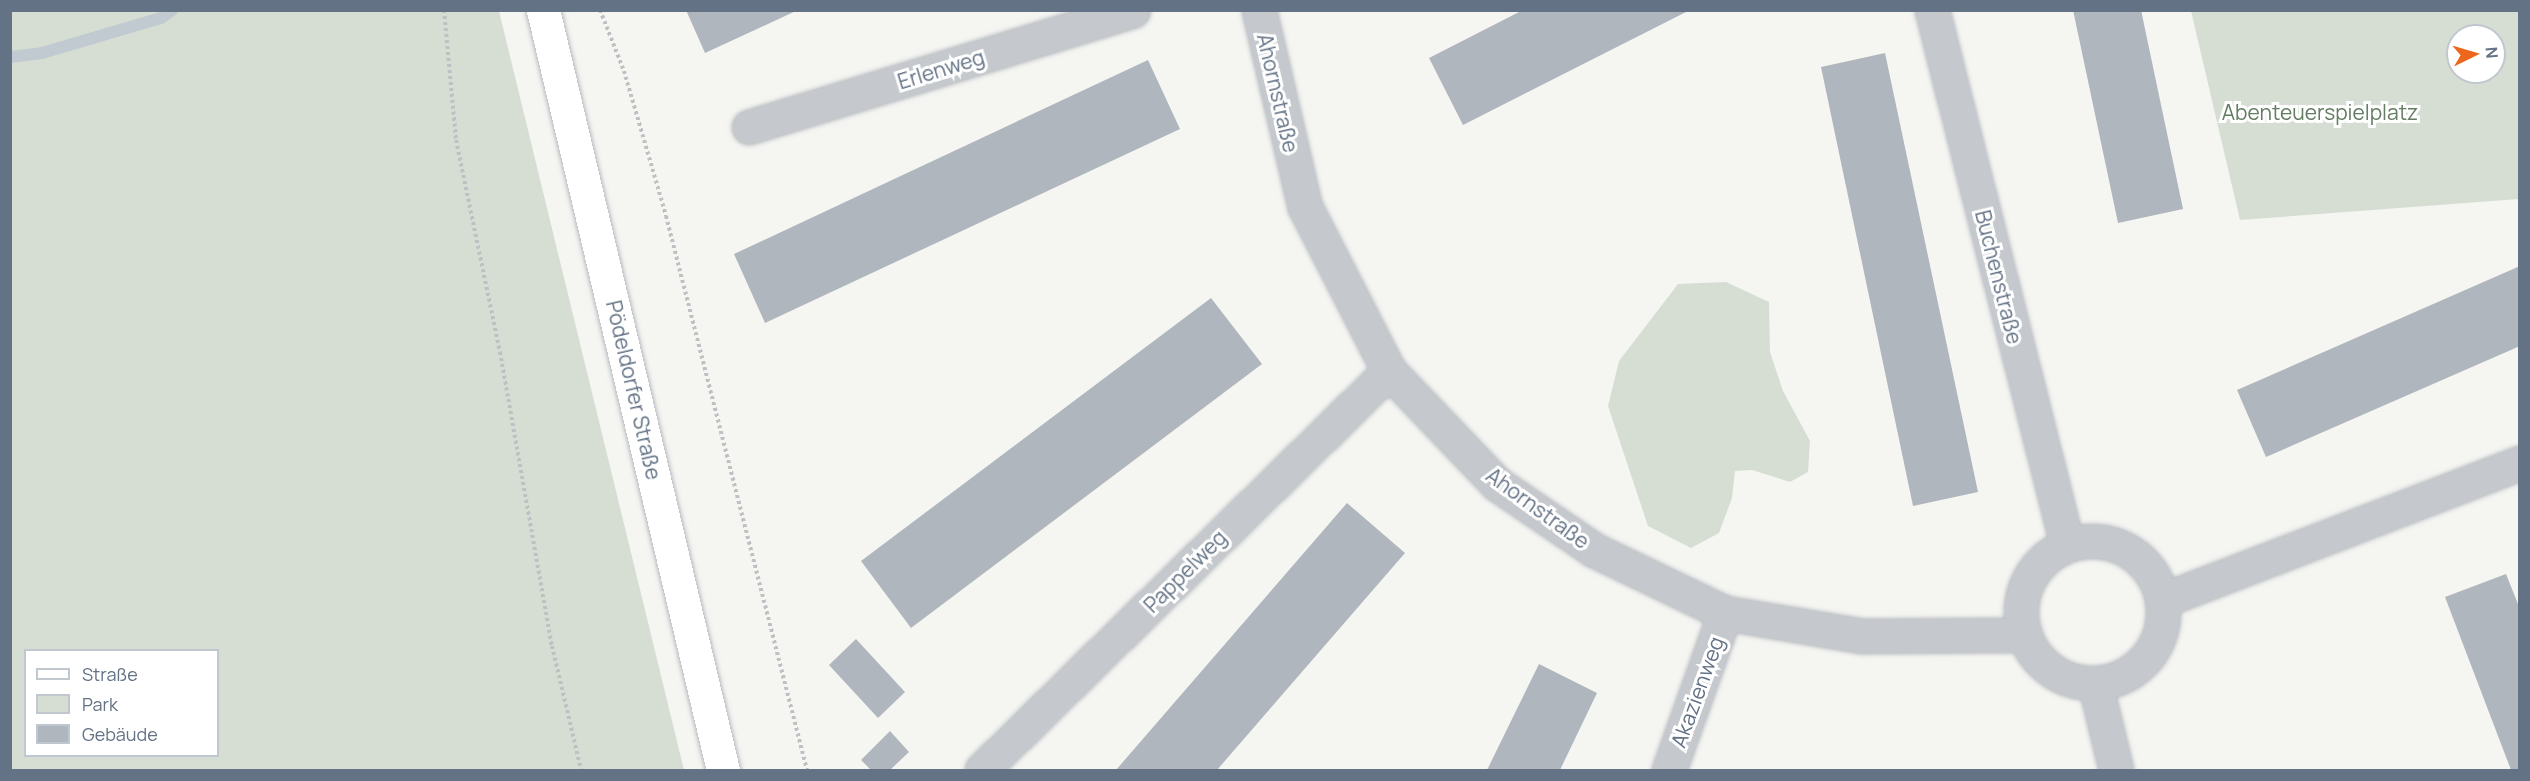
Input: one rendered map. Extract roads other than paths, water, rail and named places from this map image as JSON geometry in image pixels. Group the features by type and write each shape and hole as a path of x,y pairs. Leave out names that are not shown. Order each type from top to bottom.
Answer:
{"main road":[{"name":"Pödeldorfer Straße","path":"543,10 723,771"}],"street":[{"name":"Erlenweg","path":"749,127 1133,10"},
{"name":"Ahornstraße","path":"1259,10 1305,207 1389,370 1497,484 1594,550 1725,613 1863,636 2025,635"},
{"name":"Buchenstraße","path":"1932,10 2067,544"},
{"name":"Pappelweg","path":"982,771 1389,370"},
{"path":"2163,600 2520,463"},
{"path":"2092,540 2116,544 2131,553 2154,576 2163,600 2157,642 2142,663 2120,677 2095,683 2078,681 2055,672 2036,656 2025,635 2022,596 2028,579 2046,556 2067,544 2092,540"},
{"name":"Akazienweg","path":"1669,771 1725,613"},
{"path":"2095,683 2116,771"}],"waterway":[{"path":"10,57 42,53 161,18 172,10"}],"park label":[{"name":"Abenteuerspielplatz","path":"2320,112"}]}
